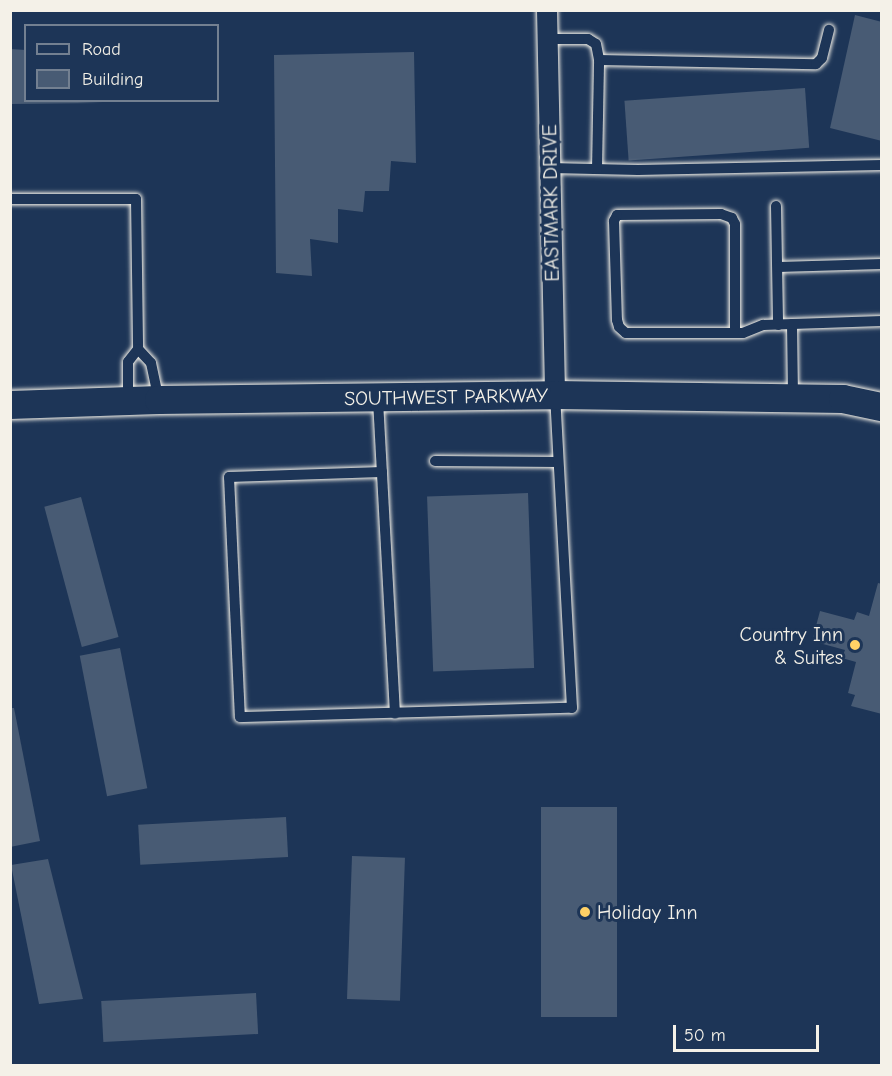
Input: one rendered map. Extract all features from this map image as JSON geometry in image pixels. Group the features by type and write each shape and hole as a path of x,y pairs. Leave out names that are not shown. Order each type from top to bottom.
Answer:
{"main road":[{"name":"SOUTHWEST PARKWAY","path":"10,405 159,400 555,395 843,399 882,407"}],"street":[{"name":"EASTMARK DRIVE","path":"547,10 555,395"}],"lane":[{"path":"599,60 816,64 822,58 829,30"},
{"path":"547,39 588,39 596,44 599,60 597,169"},
{"path":"550,168 882,165"},
{"path":"10,199 136,199 138,349 128,362 128,402"},
{"path":"776,206 778,325"},
{"path":"735,333 735,225 732,218 721,214 617,215 614,230 619,327 626,333 735,333 743,333 763,325 882,321"},
{"path":"778,267 882,264"},
{"path":"792,324 793,398"},
{"path":"138,349 151,363 159,400"},
{"path":"382,472 229,477 240,717 572,708 555,395"},
{"path":"378,398 395,714"},
{"path":"435,461 558,462"}],"building":[{"path":"855,15 882,22 882,141 830,128"},
{"path":"10,49 24,50 24,102 103,103 10,104"},
{"path":"414,52 416,163 391,161 389,191 365,191 363,212 338,209 338,243 310,239 312,276 276,273 274,55"},
{"path":"805,88 809,148 629,160 624,101"},
{"path":"528,493 534,668 433,671 427,497"},
{"path":"81,497 119,637 82,647 44,507"},
{"name":"Country Inn & Suites","path":"878,583 882,584 882,714 851,706 855,695 848,693 856,662 842,658 845,650 812,641 820,611 854,620 857,612 869,616"},
{"path":"120,648 147,788 107,796 80,656"},
{"path":"10,708 14,708 40,841 10,847"},
{"name":"Holiday Inn","path":"541,807 617,807 617,1017 541,1017"},
{"path":"286,817 288,857 140,865 138,825"},
{"path":"352,856 405,858 400,1001 347,999"},
{"path":"48,859 83,999 39,1004 11,865"},
{"path":"256,993 258,1034 103,1042 101,1001"}],"place":[{"name":"Country Inn & Suites","path":"855,645"},
{"name":"Holiday Inn","path":"585,912"}]}
